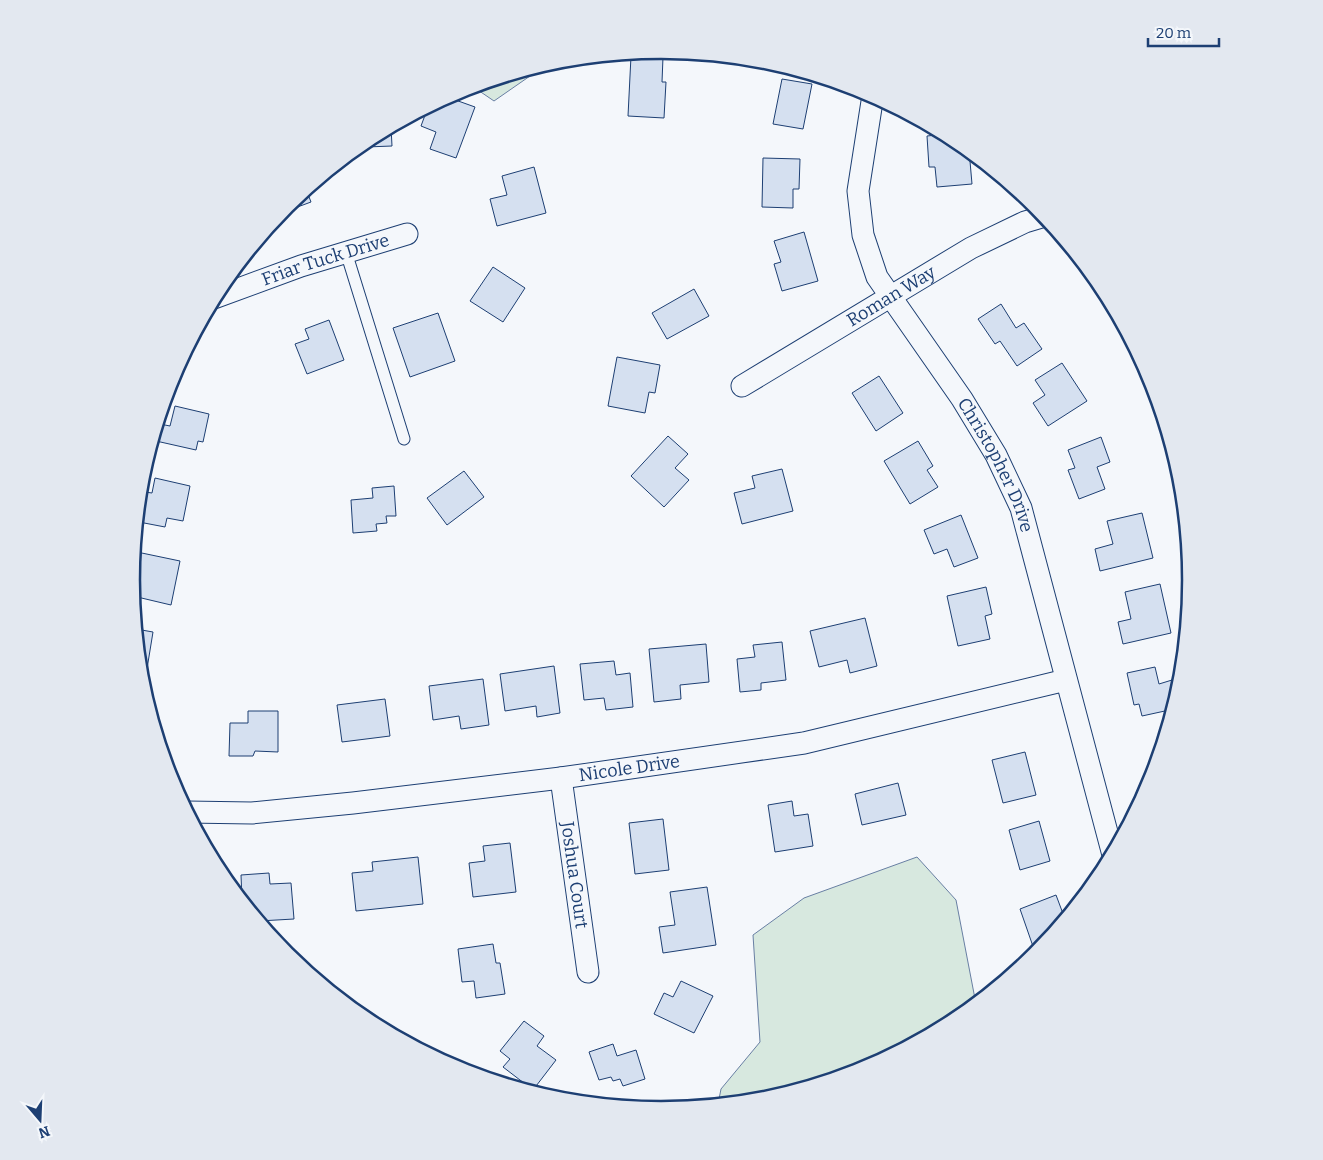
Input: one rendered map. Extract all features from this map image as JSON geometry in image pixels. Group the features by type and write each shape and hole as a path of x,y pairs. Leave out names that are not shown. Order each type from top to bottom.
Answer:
{"street":[{"name":"Christopher Drive","path":"872,103 858,191 864,235 877,277 962,399 996,455 1021,508 1110,845"},
{"name":"Roman Way","path":"742,386 972,248 1025,222 1037,218"},
{"name":"Friar Tuck Drive","path":"226,294 301,266 407,234"},
{"name":"Nicole Drive","path":"195,812 252,813 353,803 561,778 804,743 1066,680"},
{"name":"Joshua Court","path":"561,778 588,972"}],"lane":[{"path":"346,252 404,439"}],"shaded area":[{"path":"529,76 494,101 480,91"},
{"path":"917,857 956,900 975,997 922,1031 861,1062 829,1074 796,1083 763,1091 719,1098 721,1089 760,1042 753,935 804,898"}],"building":[{"path":"663,59 662,82 666,82 664,118 628,116 631,60"},
{"path":"782,79 812,84 803,129 773,124"},
{"path":"457,101 475,107 456,158 430,149 436,132 421,126 425,116"},
{"path":"391,135 392,146 372,147"},
{"path":"932,135 970,160 972,184 937,187 935,167 929,167 927,136"},
{"path":"763,158 800,159 799,189 793,189 793,208 762,207"},
{"path":"534,167 546,213 497,226 490,199 507,195 502,176"},
{"path":"309,196 311,202 297,207"},
{"path":"804,232 818,281 782,291 774,264 781,262 774,241"},
{"path":"493,267 525,288 503,322 470,301"},
{"path":"694,289 709,316 667,339 652,313"},
{"path":"1001,304 1016,328 1024,323 1042,349 1017,366 1000,341 995,344 978,319"},
{"path":"438,313 455,361 410,377 393,328"},
{"path":"329,320 344,360 307,374 295,344 309,339 305,329"},
{"path":"617,357 660,365 655,393 649,392 645,413 608,406"},
{"path":"1062,363 1087,401 1048,426 1033,403 1045,395 1035,380"},
{"path":"879,376 903,413 876,431 852,393"},
{"path":"175,406 209,414 203,442 198,441 196,450 159,442 164,425 170,426"},
{"path":"668,436 688,454 675,468 689,480 664,507 631,476"},
{"path":"1101,437 1110,462 1097,467 1105,489 1079,499 1068,470 1075,468 1068,450"},
{"path":"918,441 933,466 927,470 938,487 910,504 884,461"},
{"path":"782,469 793,511 742,524 734,493 755,488 752,476"},
{"path":"464,471 484,497 447,525 427,498"},
{"path":"155,478 190,486 183,521 167,518 165,527 144,523 148,492 152,493"},
{"path":"394,486 396,516 386,516 387,523 376,524 377,531 353,533 351,500 373,498 372,488"},
{"path":"1142,513 1153,558 1100,571 1095,549 1113,544 1107,521"},
{"path":"961,515 978,558 954,567 947,549 934,554 924,530"},
{"path":"141,553 180,561 171,605 141,598"},
{"path":"1160,584 1171,633 1123,644 1118,622 1131,619 1125,592"},
{"path":"986,587 992,614 985,616 990,639 958,646 947,596"},
{"path":"865,618 877,666 850,673 847,660 819,667 810,631"},
{"path":"143,630 153,632 148,665"},
{"path":"782,642 786,680 761,683 761,690 740,692 737,659 755,657 753,645"},
{"path":"706,644 709,682 680,685 681,699 654,702 649,649"},
{"path":"614,661 616,675 630,673 633,707 606,710 604,698 584,700 580,664"},
{"path":"554,666 560,713 537,717 536,706 505,711 500,674"},
{"path":"1155,667 1159,684 1172,680 1166,711 1142,716 1139,704 1134,705 1127,673"},
{"path":"483,679 489,725 461,729 459,716 433,720 429,686"},
{"path":"385,699 390,736 342,742 337,705"},
{"path":"248,711 278,711 278,752 255,751 253,756 229,756 230,723 248,723"},
{"path":"1025,752 1036,795 1003,803 992,760"},
{"path":"898,783 906,815 862,825 855,794"},
{"path":"792,801 794,816 808,814 813,846 775,852 768,805"},
{"path":"663,819 669,870 635,874 629,823"},
{"path":"1039,821 1050,861 1020,870 1009,830"},
{"path":"510,843 516,892 473,897 469,863 485,861 483,846"},
{"path":"418,857 423,904 356,911 352,873 373,871 372,862"},
{"path":"269,873 270,884 291,883 294,919 267,921 242,888 241,875"},
{"path":"707,887 716,945 663,953 659,927 675,925 670,892"},
{"path":"1056,895 1063,912 1033,946 1020,909"},
{"path":"493,944 496,963 500,963 505,994 476,998 474,981 462,982 458,949"},
{"path":"681,981 713,996 694,1033 654,1014 664,993 673,997"},
{"path":"524,1021 544,1036 537,1046 556,1060 537,1085 522,1082 503,1067 510,1059 500,1051"},
{"path":"613,1044 617,1056 636,1050 645,1079 623,1086 620,1079 613,1081 611,1077 599,1080 589,1052"}]}
